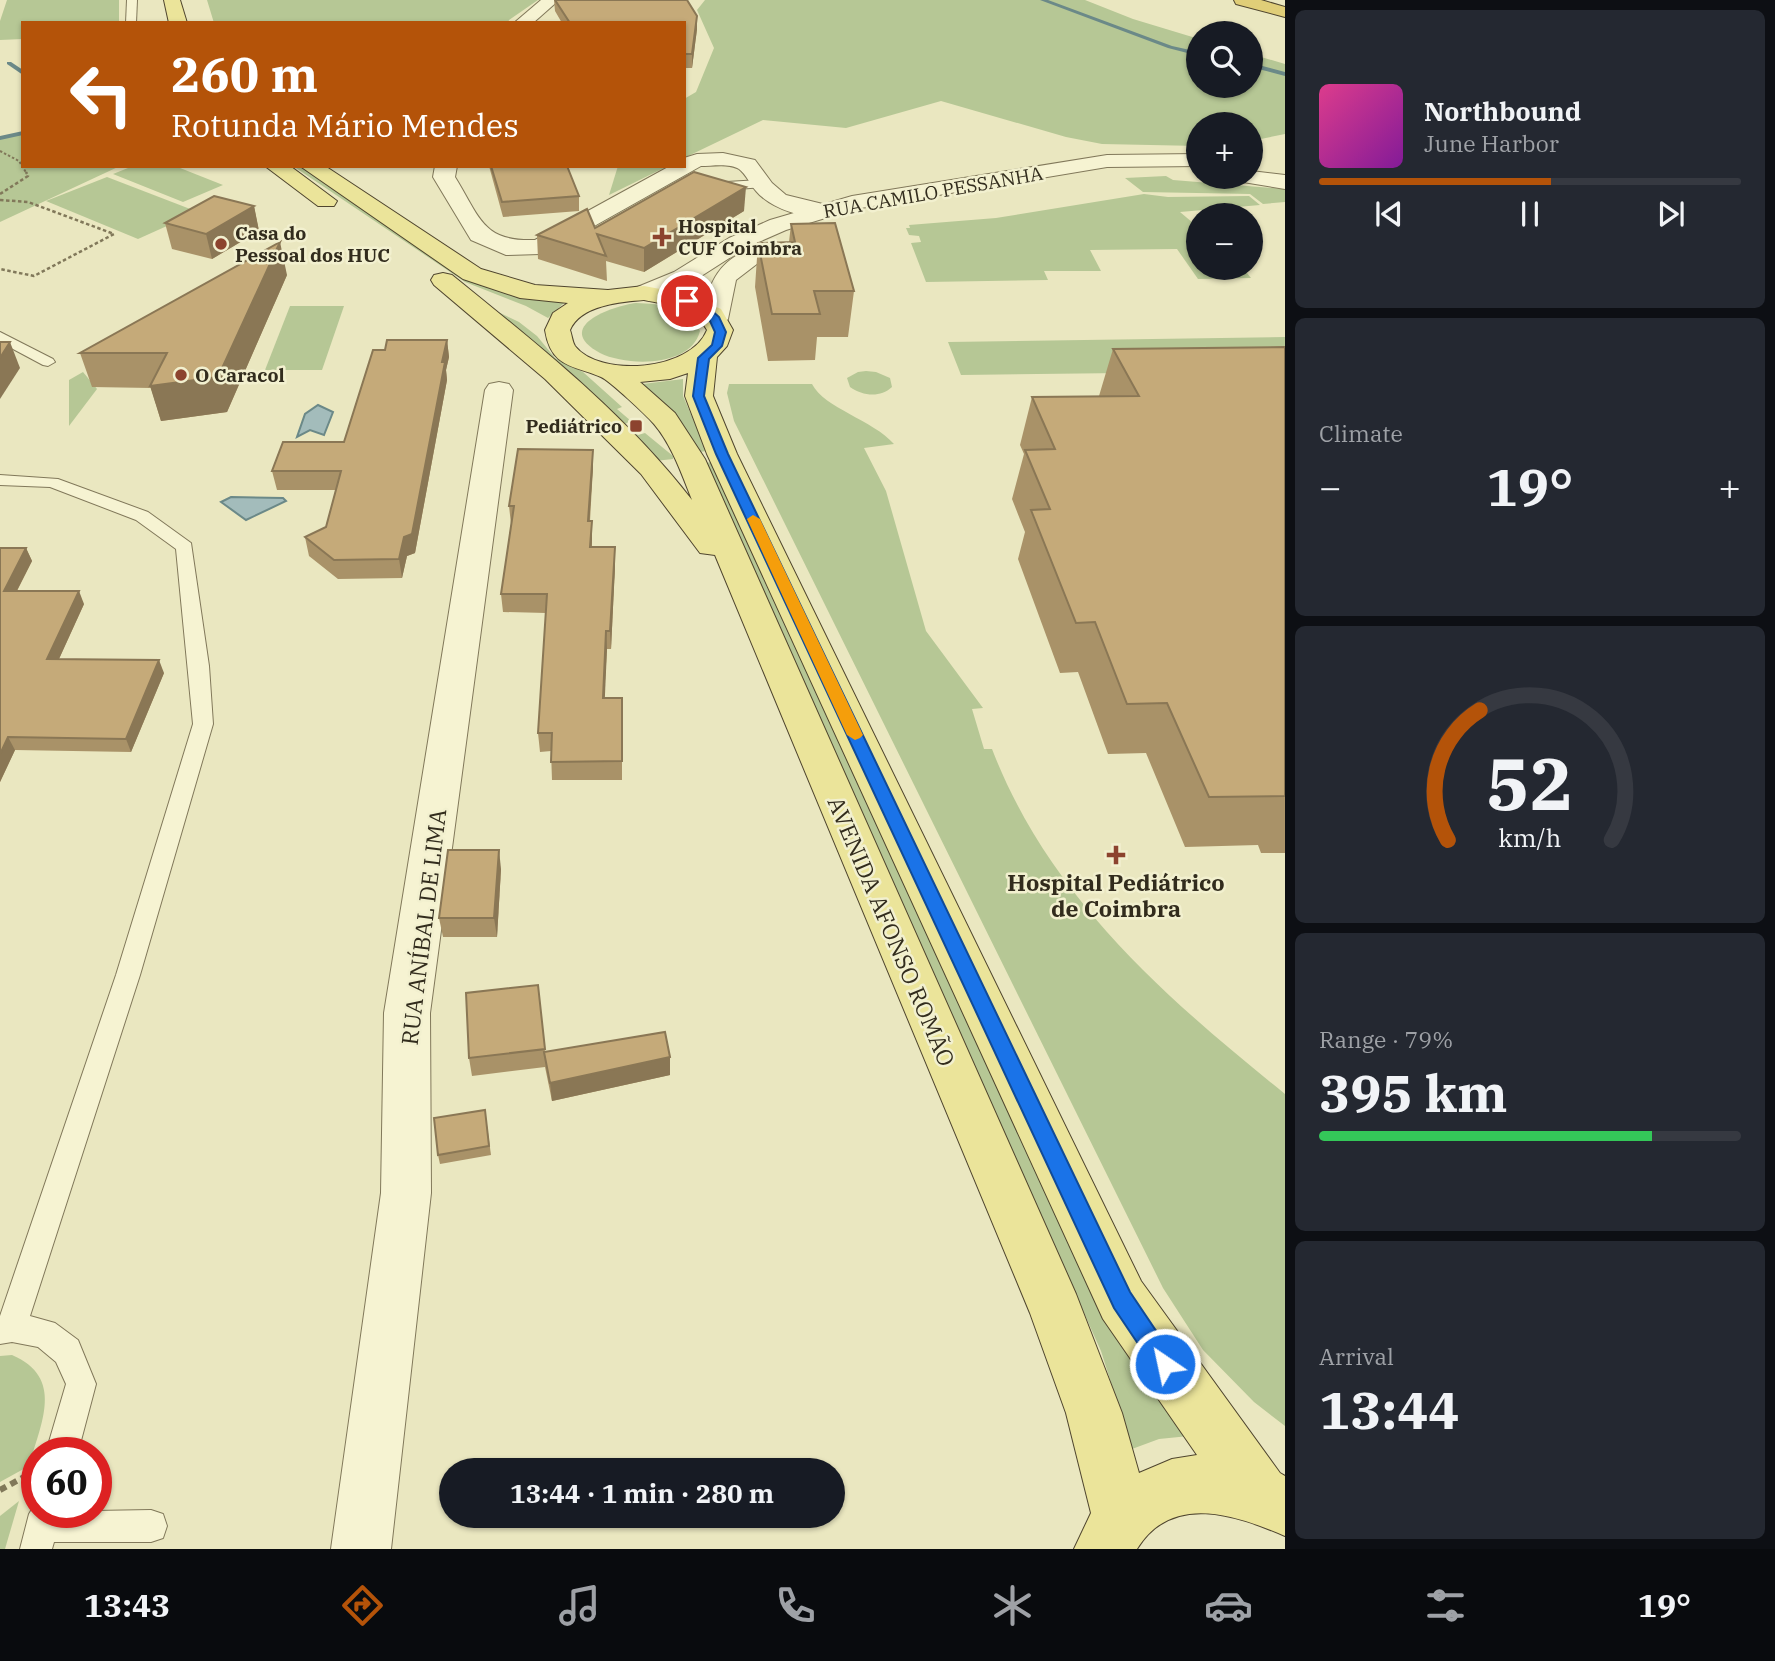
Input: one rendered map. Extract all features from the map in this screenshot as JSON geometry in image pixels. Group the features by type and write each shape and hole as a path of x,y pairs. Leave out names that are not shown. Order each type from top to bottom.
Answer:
{"highway":[{"path":"1242,0 1285,12"}],"main road":[{"path":"172,0 177,21"},
{"path":"278,168 443,280 555,373 652,468 745,591"},
{"path":"313,168 485,280 546,296 644,293 687,301 704,309 710,339 690,365 663,372 612,372 589,366 571,356 517,314 443,280"},
{"path":"560,345 557,332 562,320 574,309 614,295"},
{"name":"AVENIDA AFONSO ROMÃO","path":"710,339 699,396 722,454 1122,1300 1272,1499"},
{"name":"AVENIDA AFONSO ROMÃO","path":"612,372 665,419 690,459 1057,1313 1094,1413 1113,1534"},
{"path":"1113,1534 1150,1497 1182,1484 1218,1483 1272,1499"}],"street":[{"path":"525,21 551,0"},
{"path":"644,293 683,277 778,213 747,165 723,159 697,160 686,166"},
{"name":"RUA CAMILO PESSANHA","path":"778,213 823,211 1107,160 1186,160"},
{"path":"446,168 444,177 479,235 506,248 540,247 683,168"},
{"path":"1263,169 1285,172"},
{"name":"RUA CAMILO PESSANHA","path":"710,339 720,286 731,269 794,235 850,217 1118,170 1186,170"},
{"path":"1263,179 1285,182"},
{"name":"RUA ANÍBAL DE LIMA","path":"361,1549 405,1193 407,1013 499,390"}],"lane":[{"path":"131,21 132,0"},
{"path":"698,188 760,184"},
{"path":"0,336 48,362"},
{"path":"0,480 52,482 99,499 142,516 185,547 199,666 202,724 178,813 128,975 6,1329 45,1333 67,1351 81,1384 66,1437"},
{"path":"41,1529 151,1526"}],"path":[{"path":"1,152 21,165"},
{"path":"0,194 28,176 23,168"},
{"path":"0,200 27,202 114,234 34,276 0,269"},
{"path":"0,1490 21,1479"}],"green space":[{"path":"7,0 119,0 119,21 21,21 21,39 0,40 0,21"},
{"path":"207,0 538,0 509,21 213,21"},
{"path":"705,0 1085,0 1133,19 1186,35 1186,98 1263,98 1263,58 1285,64 1285,134 1263,139 1263,112 1186,112 1186,146 1102,144 1066,137 941,101 846,128 763,120 686,157 686,98 696,92 714,48 697,10"},
{"path":"21,132 21,168 116,168 0,222 0,137"},
{"path":"128,168 180,168 223,185 183,202 113,174"},
{"path":"296,168 305,168 514,295 564,303 548,318 526,306 465,282"},
{"path":"617,168 664,168 609,195"},
{"path":"1166,176 1173,180 1186,181 1186,189 1285,189 1285,202 1263,204 1250,194 1143,192 1125,178"},
{"path":"107,177 198,212 138,239 46,201"},
{"path":"1144,194 1168,197 1249,196 1258,203 1186,203 1186,211 1180,212 1186,217 1186,262 1177,249 1090,250 1101,271 1044,271 1048,280 926,282 911,243 921,242 919,236 909,235 906,228 910,228 909,225 996,218"},
{"path":"636,303 655,304 682,311 700,331 694,343 685,352 672,357 642,362 612,358 587,344 582,335 584,327 591,319 614,308"},
{"path":"290,306 344,306 322,370 265,370"},
{"path":"490,308 519,322 537,336 555,358 583,372 622,407 617,409 631,421 625,424 638,435 645,433 673,456 673,459 655,461 576,381"},
{"path":"1285,337 1285,371 961,375 948,342"},
{"path":"866,371 890,378 892,387 882,393 871,394 850,387 847,378"},
{"path":"83,372 97,389 69,426 69,380"},
{"path":"683,379 683,396 707,451 699,452 680,421 643,384"},
{"path":"729,384 812,384 827,400 874,428 894,444 864,448 886,491 926,631 983,708 972,709 984,749 992,749 1016,802 1045,852 1078,898 1115,941 1197,1020 1285,1094 1285,1426 1254,1402 1203,1350 1163,1288 734,421 727,393"},
{"path":"713,462 1097,1305 1140,1376 1189,1436 1159,1439 1132,1449 1101,1351 704,463"},
{"path":"12,1355 39,1376 45,1403 37,1437 21,1437 21,1470 0,1482 0,1356"},
{"path":"19,1501 5,1549 0,1549 0,1516"}],"water":[{"path":"318,405 333,412 324,435 310,430 297,437 305,414"},
{"path":"231,497 283,498 286,501 246,520 221,502"}],"building":[{"path":"555,0 687,0 697,16 692,54 686,54 686,21 569,21"},
{"path":"492,168 568,168 579,196 502,202"},
{"path":"694,172 746,187 644,248 597,234 606,256 537,235 587,209 595,228"},
{"path":"214,196 254,206 206,234 165,223"},
{"path":"835,223 854,291 814,291 820,314 772,314 758,243 795,242 791,224"},
{"path":"280,242 218,377 150,386 167,353 80,353"},
{"path":"387,340 447,340 412,534 404,537 399,559 334,560 305,537 326,527 341,471 272,471 283,442 344,442 373,350 385,350"},
{"path":"0,342 10,342 0,358"},
{"path":"1285,347 1285,796 1209,797 1167,703 1127,704 1095,622 1076,623 1031,510 1050,509 1025,450 1055,449 1032,397 1139,396 1113,349"},
{"path":"518,449 593,450 588,521 592,521 590,547 615,547 610,631 606,631 603,698 622,698 622,761 551,762 552,733 538,733 547,594 501,594 514,506 509,506"},
{"path":"0,548 26,548 4,591 79,591 47,659 159,660 126,739 8,737 0,754"},
{"path":"448,850 499,850 494,918 439,918"},
{"path":"538,985 545,1049 469,1058 466,993"},
{"path":"665,1032 670,1057 550,1083 544,1052"},
{"path":"485,1110 489,1146 438,1155 434,1118"}],"waterway":[{"path":"1043,0 1186,51"},
{"path":"9,63 21,72"},
{"path":"1263,68 1285,74"},
{"path":"0,138 21,133"}],"slow traffic":[{"path":"753,519 855,735"}],"place":[{"name":"Hospital CUF Coimbra","path":"662,237"},
{"name":"Casa do Pessoal dos HUC","path":"221,244"},
{"name":"O Caracol","path":"181,375"},
{"name":"Pediátrico","path":"636,426"},
{"name":"Hospital Pediátrico de Coimbra","path":"1116,855"}],"route":[{"path":"687,301 704,309 715,319 721,332 717,346 704,358 699,396 722,454 1122,1300 1165,1364"}]}
